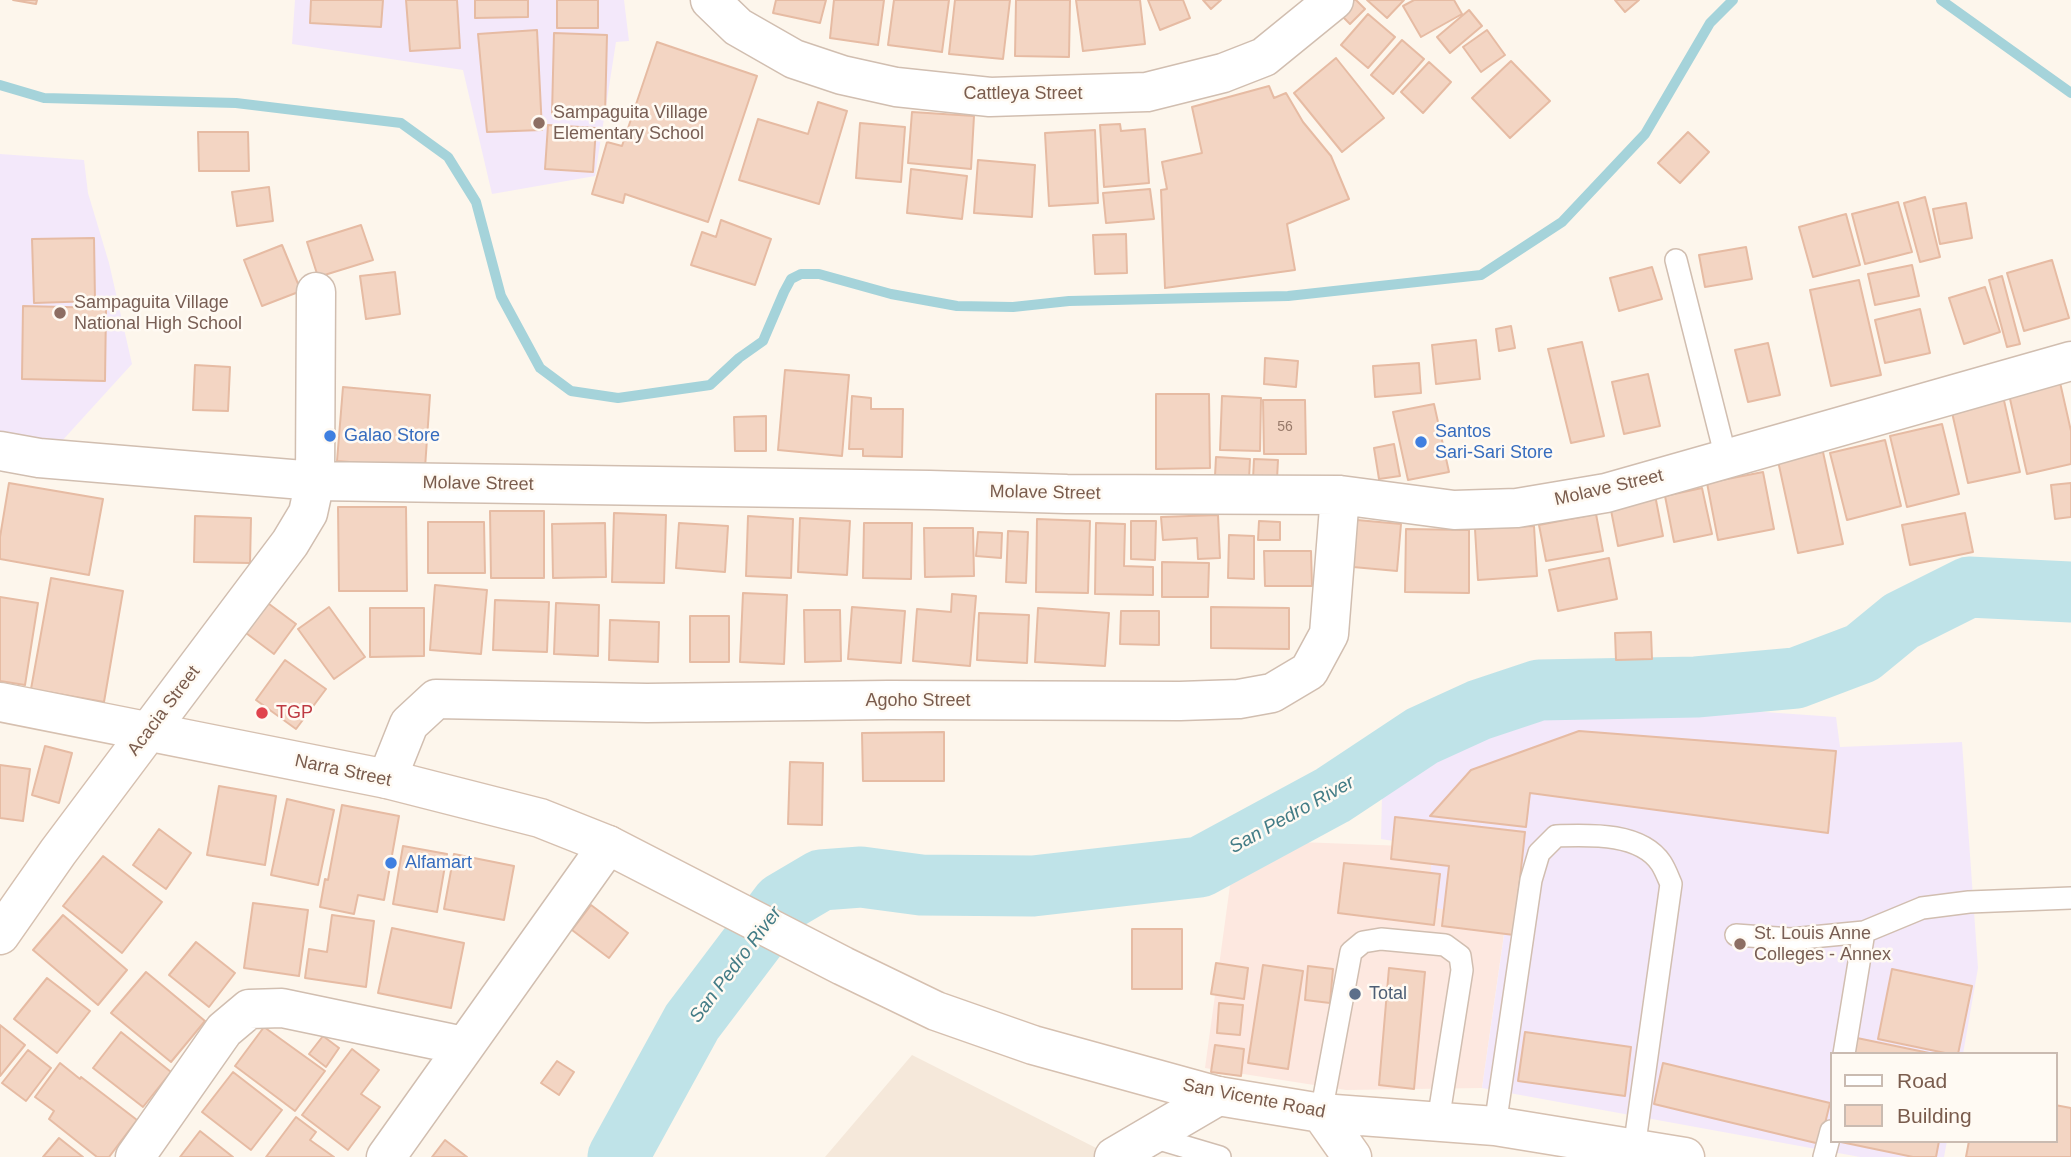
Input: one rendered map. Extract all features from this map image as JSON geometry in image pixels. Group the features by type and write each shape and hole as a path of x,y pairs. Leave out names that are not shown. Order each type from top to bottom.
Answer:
{"street":[{"name":"Cattleya Street","path":"710,0 746,14 794,59 842,75 896,87 990,97 1147,92 1223,72 1264,57 1334,0"},
{"name":"Acacia Street","path":"0,935 58,852 290,543 309,513 315,481 316,292"},
{"name":"Molave Street","path":"0,451 39,458 315,481 1067,494 1340,495 1454,510 1517,508 1606,493 2071,361"},
{"name":"Agoho Street","path":"387,779 409,724 436,699 647,703 1154,701 1239,699 1272,693 1309,671 1329,634 1340,495"},
{"name":"Narra Street","path":"0,702 387,779 540,818 608,845 673,880"},
{"path":"386,1157 608,845"},
{"name":"San Vicente Road","path":"673,880 936,1011 1033,1045 1219,1096 1321,1113 1495,1126 1685,1157"},
{"path":"135,1157 224,1030 249,1009 282,1008 464,1046"},
{"path":"1114,1157 1219,1096"},
{"path":"1321,1113 1352,1157"}],"lane":[{"path":"1676,260 1726,458"},
{"path":"1495,1126 1531,880 1539,853 1556,836 1598,835 1640,845 1660,862 1671,884 1634,1149"},
{"path":"1736,935 1791,939 1864,932 1923,908 1969,902 2071,898"},
{"path":"1844,1052 1864,932"},
{"path":"1321,1113 1351,952 1363,942 1381,939 1445,945 1460,956 1462,970 1438,1121"},
{"path":"1149,1136 1220,1157"},
{"path":"1824,1157 1829,1138"}],"shaded area":[{"name":"Sampaguita Village Elementary School","path":"295,0 624,0 629,41 616,42 595,176 492,194 463,70 292,44"},
{"name":"Sampaguita Village National High School","path":"0,154 84,160 88,193 109,263 132,364 61,442 0,431"},
{"name":"St. Louis Anne Colleges - Annex","path":"1563,698 1836,717 1840,747 1962,742 1978,968 1963,1052 1829,1052 1829,1143 1947,1143 1944,1157 1860,1157 1482,1088 1506,921 1431,907 1431,847 1381,839 1382,796 1455,739"},
{"name":"Total","path":"1299,842 1431,847 1506,920 1482,1088 1346,1090 1205,1068 1232,871"},
{"path":"912,1055 1114,1157 825,1157"}],"building":[{"path":"13,0 37,0 36,4"},
{"path":"311,0 383,0 381,27 310,23"},
{"path":"406,0 457,0 460,48 410,51"},
{"path":"475,0 528,0 528,17 475,18"},
{"path":"557,0 598,0 598,28 557,28"},
{"path":"776,0 826,0 820,23 773,13"},
{"path":"834,0 884,0 878,45 830,38"},
{"path":"894,0 949,0 942,52 888,45"},
{"path":"955,0 1010,0 1003,59 949,54"},
{"path":"1016,0 1070,0 1069,57 1015,56"},
{"path":"1076,0 1140,0 1145,44 1083,51"},
{"path":"1148,0 1183,0 1190,18 1160,30"},
{"path":"1203,0 1221,0 1211,9"},
{"path":"1344,0 1356,0 1365,9 1350,24 1335,9"},
{"path":"1367,0 1404,0 1387,18"},
{"path":"1414,0 1454,0 1462,14 1421,37 1403,6"},
{"path":"1615,0 1639,0 1625,12"},
{"path":"1469,10 1482,26 1450,53 1437,37"},
{"path":"1368,14 1395,37 1368,68 1341,45"},
{"path":"537,30 542,130 487,132 478,34"},
{"path":"1487,30 1505,55 1481,72 1463,47"},
{"path":"554,33 607,35 605,116 552,114"},
{"path":"1402,40 1424,59 1393,94 1371,75"},
{"path":"657,42 757,76 708,222 625,194 623,203 592,194 607,142 622,146"},
{"path":"1336,58 1384,118 1342,152 1294,93"},
{"path":"1511,61 1550,101 1510,138 1472,98"},
{"path":"1429,62 1451,82 1423,113 1401,92"},
{"path":"1269,86 1274,98 1286,93 1303,122 1331,156 1349,199 1287,224 1295,270 1165,288 1161,190 1167,189 1162,162 1202,153 1192,107"},
{"path":"818,102 847,111 819,204 739,180 758,119 808,134"},
{"path":"912,112 974,116 971,169 908,163"},
{"path":"860,123 905,127 901,182 856,178"},
{"path":"1120,124 1121,131 1145,129 1149,183 1104,187 1100,125"},
{"path":"548,125 596,128 593,172 545,169"},
{"path":"1095,130 1098,203 1049,206 1045,133"},
{"path":"198,132 248,132 249,171 199,171"},
{"path":"1688,132 1709,152 1680,183 1658,163"},
{"path":"978,160 1035,165 1032,217 974,213"},
{"path":"911,169 967,176 962,219 907,213"},
{"path":"269,187 273,221 237,226 232,192"},
{"path":"1150,189 1154,219 1106,223 1103,193"},
{"path":"1925,197 1940,257 1920,262 1904,203"},
{"path":"1898,202 1912,252 1865,264 1852,214"},
{"path":"1966,203 1972,238 1940,244 1933,209"},
{"path":"1846,214 1860,265 1813,277 1799,227"},
{"path":"721,220 771,239 755,285 691,265 702,232 716,237"},
{"path":"361,225 373,260 318,277 307,242"},
{"path":"1126,234 1127,273 1095,274 1093,235"},
{"path":"94,238 95,301 34,303 32,239"},
{"path":"282,245 301,291 262,306 244,260"},
{"path":"1746,247 1752,279 1705,287 1699,255"},
{"path":"2052,260 2069,318 2024,331 2007,273"},
{"path":"1912,265 1919,296 1875,305 1868,274"},
{"path":"1652,267 1662,299 1619,311 1610,278"},
{"path":"395,272 400,314 366,319 360,276"},
{"path":"2002,276 2020,344 2007,347 1989,280"},
{"path":"1859,280 1881,375 1831,386 1810,290"},
{"path":"1985,287 2000,332 1964,344 1949,298"},
{"path":"23,306 106,308 105,381 22,379"},
{"path":"1920,309 1930,353 1885,363 1875,320"},
{"path":"1511,326 1515,348 1499,351 1496,329"},
{"path":"1476,340 1480,379 1436,384 1432,345"},
{"path":"1582,342 1604,436 1571,443 1548,349"},
{"path":"1768,343 1780,395 1748,402 1735,350"},
{"path":"1265,358 1298,361 1296,387 1264,384"},
{"path":"1419,363 1421,393 1375,397 1373,366"},
{"path":"195,365 230,367 228,411 193,410"},
{"path":"785,370 849,375 842,456 778,450"},
{"path":"1648,374 1660,426 1624,434 1612,382"},
{"path":"2059,378 2071,431 2071,464 2027,474 2008,390"},
{"path":"343,387 430,395 425,468 337,461"},
{"path":"1156,394 1209,394 1210,468 1156,469"},
{"path":"852,396 871,398 871,409 903,409 902,457 863,456 863,449 849,449"},
{"path":"1222,396 1261,398 1260,451 1220,450"},
{"path":"2003,396 2020,472 1968,483 1951,408"},
{"path":"1263,400 1305,400 1306,454 1264,454"},
{"name":"Santos Sari-Sari Store","path":"1434,404 1449,472 1408,480 1393,412"},
{"path":"766,416 766,451 735,451 734,417"},
{"path":"1942,424 1959,494 1907,507 1890,436"},
{"path":"1885,440 1901,506 1847,520 1830,453"},
{"path":"1394,444 1400,476 1379,479 1374,448"},
{"path":"1823,452 1843,544 1798,553 1778,461"},
{"path":"1216,457 1250,459 1249,479 1215,476"},
{"path":"1254,459 1278,460 1277,479 1253,479"},
{"path":"1763,472 1774,529 1718,540 1707,483"},
{"path":"9,483 103,499 89,575 0,559 0,537"},
{"path":"2071,483 2071,517 2055,519 2051,485"},
{"path":"1702,488 1712,534 1674,542 1665,496"},
{"path":"1654,490 1663,536 1618,546 1609,500"},
{"path":"338,507 406,507 407,591 339,591"},
{"path":"490,511 544,511 544,578 491,578"},
{"path":"614,513 666,515 664,583 612,582"},
{"path":"1965,513 1973,552 1910,565 1902,525"},
{"path":"1596,514 1603,551 1546,561 1539,525"},
{"path":"1218,515 1220,558 1198,559 1197,538 1163,540 1161,517"},
{"path":"195,516 251,518 250,563 194,562"},
{"path":"748,516 793,519 791,578 746,576"},
{"path":"800,518 850,521 847,575 798,572"},
{"path":"1037,519 1090,521 1088,593 1036,592"},
{"path":"1357,520 1401,524 1397,571 1353,567"},
{"path":"1131,521 1156,521 1155,560 1131,559"},
{"path":"1259,521 1280,522 1280,540 1258,540"},
{"path":"428,522 484,522 485,573 428,573"},
{"path":"605,523 606,577 553,578 552,524"},
{"path":"679,523 728,526 725,572 676,568"},
{"path":"864,523 912,523 911,579 863,578"},
{"path":"1096,523 1125,524 1124,566 1153,567 1153,595 1095,594"},
{"path":"1534,526 1537,576 1478,580 1475,529"},
{"path":"924,528 973,528 974,576 925,577"},
{"path":"1406,529 1469,530 1469,593 1405,592"},
{"path":"1008,531 1028,532 1026,583 1006,582"},
{"path":"978,532 1002,533 1001,558 976,556"},
{"path":"1229,535 1254,536 1254,579 1228,578"},
{"path":"1264,551 1311,551 1312,586 1265,586"},
{"path":"1609,558 1617,599 1558,611 1549,570"},
{"path":"1162,562 1209,563 1208,597 1162,597"},
{"path":"51,578 123,591 104,702 31,689"},
{"path":"435,585 487,590 481,654 430,650"},
{"path":"743,593 787,595 784,664 740,662"},
{"path":"952,594 976,596 970,666 913,661 917,609 951,612"},
{"path":"0,597 38,603 25,685 0,681"},
{"path":"261,598 296,624 274,654 238,627"},
{"path":"495,600 549,602 547,652 493,650"},
{"path":"556,603 599,605 598,656 554,654"},
{"path":"329,607 365,657 334,679 298,629"},
{"path":"852,607 905,611 901,663 848,659"},
{"path":"1211,607 1289,608 1289,649 1211,648"},
{"path":"370,608 424,608 424,656 370,657"},
{"path":"1038,608 1109,613 1105,666 1035,662"},
{"path":"804,610 840,610 841,661 805,662"},
{"path":"1121,611 1159,611 1159,645 1120,644"},
{"path":"979,613 1029,615 1027,663 977,660"},
{"path":"690,616 729,616 729,662 690,662"},
{"path":"610,620 659,622 658,662 609,660"},
{"path":"1651,632 1652,659 1616,660 1615,633"},
{"path":"285,660 326,689 296,729 256,700"},
{"path":"1579,731 1836,751 1828,833 1530,793 1526,827 1430,816 1471,770"},
{"path":"944,732 944,781 863,781 862,733"},
{"path":"45,746 72,753 59,803 32,795"},
{"path":"790,762 823,763 822,825 788,824"},
{"path":"0,765 30,769 23,821 0,818"},
{"path":"219,786 276,796 265,865 207,855"},
{"path":"287,799 334,810 318,885 271,875"},
{"path":"342,805 399,816 384,900 358,895 354,914 320,907 325,879 328,880"},
{"path":"1395,817 1525,832 1514,935 1442,926 1449,866 1391,859"},
{"path":"159,829 191,853 166,889 133,865"},
{"path":"403,846 447,854 437,912 393,904"},
{"path":"454,854 514,866 504,920 444,909"},
{"path":"103,856 162,902 122,953 63,906"},
{"path":"1344,863 1440,874 1434,925 1338,913"},
{"path":"253,903 308,910 299,976 244,968"},
{"path":"591,905 628,933 609,958 572,930"},
{"path":"63,915 127,970 98,1005 33,950"},
{"path":"332,915 374,921 366,987 305,978 309,949 327,952"},
{"path":"392,928 464,943 451,1008 378,993"},
{"path":"1132,929 1182,929 1182,989 1132,989"},
{"path":"196,942 235,973 209,1007 169,975"},
{"path":"1216,963 1248,968 1244,999 1211,994"},
{"path":"1263,965 1303,971 1288,1069 1248,1063"},
{"path":"1308,966 1333,969 1330,1003 1305,1000"},
{"path":"1389,968 1425,972 1414,1089 1379,1085"},
{"path":"1892,969 1972,986 1958,1052 1940,1052 1878,1039"},
{"path":"146,972 205,1021 171,1062 111,1013"},
{"path":"47,978 90,1011 57,1053 14,1019"},
{"path":"1219,1003 1243,1005 1240,1035 1217,1033"},
{"path":"0,1025 25,1045 0,1076"},
{"path":"264,1027 325,1071 295,1111 235,1066"},
{"path":"121,1032 171,1072 143,1107 93,1068"},
{"path":"1525,1032 1631,1047 1625,1096 1518,1081"},
{"path":"323,1036 339,1048 326,1067 309,1054"},
{"path":"1857,1038 1924,1052 1854,1052"},
{"path":"1215,1045 1244,1049 1241,1076 1211,1072"},
{"path":"352,1049 379,1070 361,1094 380,1107 348,1150 302,1115"},
{"path":"28,1050 51,1068 26,1101 2,1083"},
{"path":"557,1061 574,1072 559,1095 541,1083"},
{"path":"60,1063 137,1120 109,1157 97,1157 49,1119 54,1111 35,1097"},
{"path":"1663,1063 1829,1103 1829,1107 1820,1144 1654,1104"},
{"path":"233,1072 282,1110 251,1150 202,1112"},
{"path":"2057,1105 2071,1108 2071,1157 1966,1157 1969,1143 2057,1143"},
{"path":"296,1117 316,1132 310,1140 334,1157 266,1157"},
{"path":"200,1131 233,1157 180,1157"},
{"path":"59,1138 83,1157 43,1157"},
{"path":"445,1140 467,1157 432,1157"},
{"path":"1846,1143 1939,1143 1936,1157 1913,1157"}],"waterway":[{"path":"0,85 44,98 236,103 401,123 448,157 476,202 501,296 540,368 571,391 618,398 710,385 739,358 763,341 791,279 801,274 819,274 891,294 957,306 1013,307 1069,301 1288,296 1481,275 1562,222 1645,134 1710,23 1733,0"},
{"path":"1941,0 2071,93"},
{"name":"San Pedro River","path":"618,1157 692,1022 782,903 821,880 861,877 921,885 1033,886 1200,867 1333,795 1422,736 1479,710 1539,690 1696,687 1796,678 1862,653 1901,621 1969,587 2071,592"}],"place":[{"name":"Sampaguita Village Elementary School","path":"539,123"},
{"name":"Sampaguita Village National High School","path":"60,313"},
{"name":"Galao Store","path":"330,436"},
{"name":"Santos Sari-Sari Store","path":"1421,442"},
{"name":"TGP","path":"262,713"},
{"name":"Alfamart","path":"391,863"},
{"name":"St. Louis Anne Colleges - Annex","path":"1740,944"},
{"name":"Total","path":"1355,994"}]}
